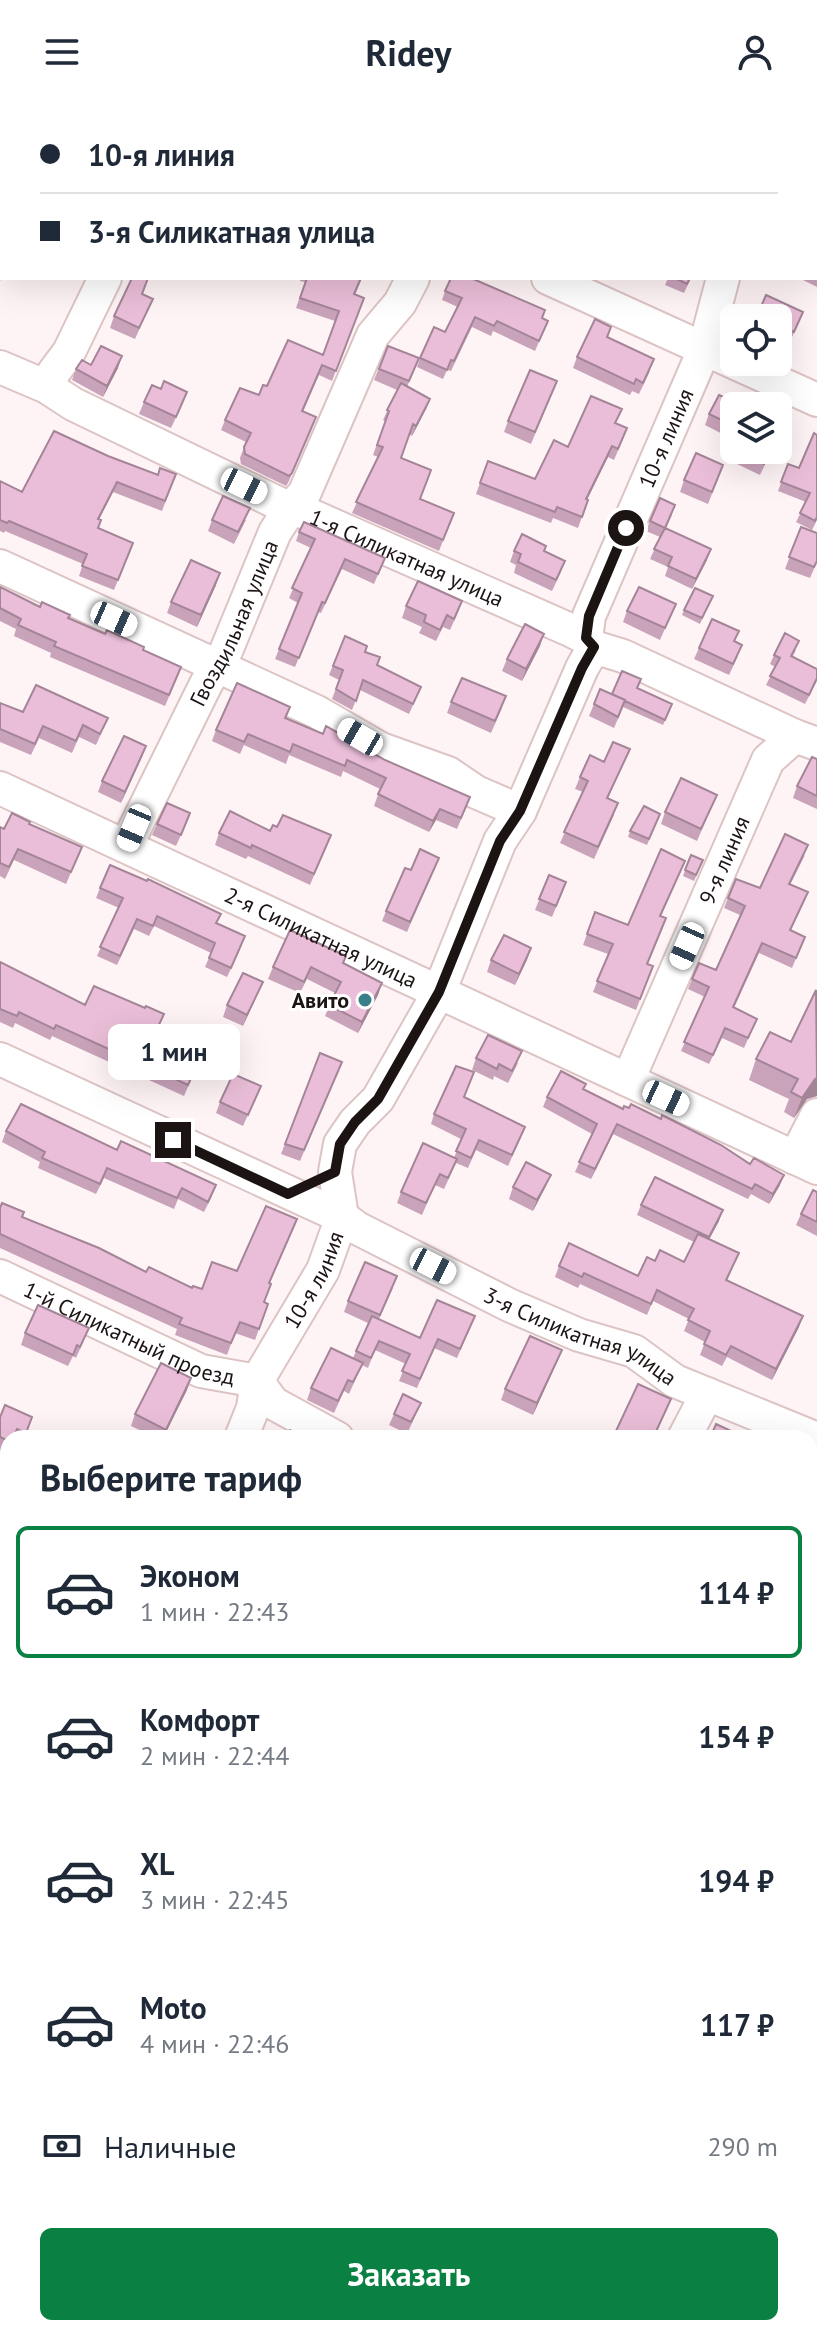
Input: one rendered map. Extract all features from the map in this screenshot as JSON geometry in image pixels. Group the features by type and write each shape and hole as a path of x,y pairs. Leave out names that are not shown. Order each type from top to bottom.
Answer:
{"street":[{"path":"47,387 69,352 104,280"},
{"name":"Гвоздильная улица","path":"126,846 226,651 275,532 304,494 373,335 400,303 412,280"},
{"path":"552,280 817,400"},
{"name":"10-я линия","path":"244,1430 253,1408 257,1381 323,1270 342,1217 335,1172 340,1144 355,1122 378,1099 439,992 500,841 520,811 582,668 590,643 589,616 704,350 722,280"},
{"name":"1-я Силикатная улица","path":"0,367 47,387 73,404 290,509 301,511 806,740"},
{"path":"0,566 317,712 381,749 448,773 476,792 520,811"},
{"name":"9-я линия","path":"628,1080 768,760 806,740"},
{"name":"2-я Силикатная улица","path":"0,788 806,1163"},
{"name":"3-я Силикатная улица","path":"0,1059 342,1217 357,1228 509,1305 579,1335 634,1351 675,1381 795,1430"},
{"path":"806,1163 817,1115"},
{"path":"288,1194 335,1172"},
{"name":"1-й Силикатный проезд","path":"0,1276 201,1371 257,1381 273,1403 322,1430"},
{"path":"688,1430 707,1394"}],"building":[{"path":"131,280 147,280 142,294 153,299 139,328 114,316"},
{"path":"306,280 360,280 354,294 364,298 336,371 322,365 302,411 316,417 289,476 245,454 244,447 251,433 225,420 240,388 259,395 263,385 267,386 288,340 323,355 339,311 300,298"},
{"path":"450,280 476,280 545,310 542,318 548,321 539,341 497,321 494,326 475,317 447,370 420,358 434,327 445,332 462,298 445,291"},
{"path":"766,295 786,304 762,304"},
{"path":"792,307 803,312 792,331"},
{"path":"595,319 611,327 607,337 654,359 643,383 636,379 634,384 577,357"},
{"path":"101,346 122,356 107,386 76,369 82,360 91,365"},
{"path":"388,346 419,358 409,381 379,369"},
{"path":"530,370 557,381 535,432 508,421"},
{"path":"164,381 187,392 176,417 144,402 152,385 161,389"},
{"path":"401,383 430,399 416,426 413,424 401,458 431,470 420,499 454,513 443,540 356,502 383,447 377,445 387,410"},
{"path":"719,395 720,395 720,419 709,414"},
{"path":"591,396 622,409 615,423 627,428 618,449 612,446 586,499 582,517 557,507 555,512 480,483 488,461 535,479 554,440 568,447"},
{"path":"54,431 158,475 160,468 176,474 165,501 117,482 98,519 101,520 98,528 133,543 118,580 82,566 87,554 0,520 0,481 22,492"},
{"path":"814,433 817,435 815,521 800,513 810,493 781,482 788,464 799,468"},
{"path":"696,453 723,465 712,492 684,480"},
{"path":"223,496 250,508 238,532 212,520"},
{"path":"660,498 675,505 665,528 650,521"},
{"path":"304,522 385,558 378,574 345,559 325,603 322,602 299,658 279,649 302,593 292,588 315,539 299,532"},
{"path":"801,527 817,533 817,561 814,567 789,557"},
{"path":"665,528 711,549 696,579 668,566 672,557 654,549"},
{"path":"522,534 546,546 544,551 565,561 556,580 518,562 521,554 514,551"},
{"path":"191,560 220,573 201,615 171,602"},
{"path":"418,581 462,601 454,619 447,615 440,630 424,622 426,615 406,606"},
{"path":"0,587 40,607 42,602 70,615 68,618 105,634 107,630 181,667 169,695 54,646 56,642 18,625 21,619 0,608"},
{"path":"639,587 676,604 665,628 627,611"},
{"path":"695,588 713,596 702,618 684,610"},
{"path":"712,619 739,631 734,641 742,645 733,664 699,648"},
{"path":"525,624 544,634 526,669 507,659"},
{"path":"785,633 799,641 791,656 817,669 817,678 809,695 770,676 780,658 774,655"},
{"path":"345,636 367,646 365,652 380,657 377,665 421,687 413,704 363,680 356,701 336,689 343,670 333,666"},
{"path":"622,671 641,679 637,688 672,704 665,720 612,694"},
{"path":"462,678 506,696 495,721 451,702"},
{"path":"237,683 290,707 285,718 323,734 326,726 385,760 470,797 461,818 440,809 433,821 378,794 386,778 347,760 345,766 293,744 290,752 248,734 244,742 216,730"},
{"path":"36,685 108,718 100,734 83,725 76,741 43,726 35,744 0,729 0,703 23,712"},
{"path":"600,689 625,700 618,717 594,704"},
{"path":"124,736 146,746 125,792 102,781"},
{"path":"613,742 630,749 607,798 618,803 598,847 564,832 588,781 580,777 590,755 604,762"},
{"path":"812,757 817,759 817,796 797,786"},
{"path":"681,778 717,795 701,829 665,812"},
{"path":"167,803 190,813 181,835 157,824"},
{"path":"644,806 660,814 649,839 630,831"},
{"path":"230,811 270,831 273,825 277,827 283,815 331,835 314,874 219,833"},
{"path":"12,813 29,824 82,847 71,872 18,849 9,867 0,863 0,827 4,829"},
{"path":"785,834 808,845 789,884 808,892 790,930 805,937 796,958 762,943 733,1007 757,1019 748,1038 725,1028 713,1055 684,1042 709,987 692,979 699,963 716,970 745,906 728,898 736,879 760,888"},
{"path":"420,849 439,858 410,922 386,911 405,868 411,870"},
{"path":"661,849 685,861 660,916 666,918 647,964 653,966 640,999 597,981 613,944 587,934 595,912 628,925"},
{"path":"691,855 703,860 696,875 685,870"},
{"path":"110,865 148,879 221,914 216,923 245,936 231,968 209,958 215,943 157,916 153,926 137,919 120,956 100,947 123,898 100,888"},
{"path":"549,875 566,882 556,906 539,899"},
{"path":"290,930 346,956 343,963 382,983 362,1022 329,1005 341,982 311,967 304,982 273,967"},
{"path":"504,935 531,948 519,974 491,960"},
{"path":"0,962 85,1005 94,986 164,1014 156,1031 203,1052 188,1085 56,1025 54,1029 19,1012 17,1016 0,1009"},
{"path":"243,973 263,982 247,1015 227,1005"},
{"path":"816,990 817,1078 802,1098 791,1092 798,1079 756,1059 770,1032 791,1042"},
{"path":"488,1035 522,1051 512,1071 499,1064 497,1069 476,1058"},
{"path":"320,1053 342,1062 304,1150 285,1144"},
{"path":"456,1066 474,1072 464,1097 525,1127 512,1155 479,1140 471,1158 456,1151 466,1129 434,1114"},
{"path":"561,1071 586,1084 583,1089 623,1109 631,1104 661,1119 662,1115 721,1145 750,1164 754,1158 784,1175 773,1194 755,1184 752,1189 617,1124 595,1169 579,1162 597,1124 547,1097"},
{"path":"233,1074 261,1086 248,1115 220,1102"},
{"path":"21,1104 117,1150 121,1141 216,1185 208,1202 182,1188 177,1198 107,1168 100,1184 42,1158 45,1152 6,1131"},
{"path":"423,1143 457,1159 448,1178 440,1174 426,1203 401,1192"},
{"path":"526,1162 551,1175 537,1200 513,1187"},
{"path":"655,1177 723,1210 709,1237 641,1205"},
{"path":"813,1190 817,1192 817,1222 801,1214"},
{"path":"2,1203 24,1212 22,1217 99,1248 146,1272 149,1267 192,1288 202,1289 212,1262 237,1271 266,1206 297,1219 269,1283 264,1302 268,1304 259,1329 240,1322 231,1343 179,1324 182,1318 0,1234"},
{"path":"698,1234 739,1253 726,1280 803,1316 776,1369 731,1346 726,1355 704,1344 710,1331 688,1320 694,1309 657,1290 651,1304 584,1273 582,1277 559,1266 569,1243 638,1276 647,1257 655,1261 660,1250 684,1262"},
{"path":"365,1262 397,1276 380,1315 348,1301"},
{"path":"437,1300 475,1316 460,1349 438,1339 420,1379 402,1371 410,1354 379,1341 371,1358 356,1351 372,1316 420,1338"},
{"path":"38,1305 89,1328 73,1355 25,1333"},
{"path":"530,1336 562,1350 537,1403 505,1389"},
{"path":"331,1348 363,1363 353,1382 348,1380 338,1401 311,1388"},
{"path":"161,1363 191,1378 166,1430 135,1414"},
{"path":"638,1384 671,1399 657,1430 616,1430"},
{"path":"403,1394 421,1403 411,1422 394,1414"},
{"path":"5,1405 32,1417 27,1430 0,1430 0,1417"},
{"path":"716,1424 729,1430 713,1430"}],"place":[{"name":"Авито","path":"365,1000"}],"route":[{"path":"173,1140 288,1194 335,1172 340,1144 355,1122 378,1099 439,992 500,841 520,811 594,647 586,638 589,616 626,528"}]}
